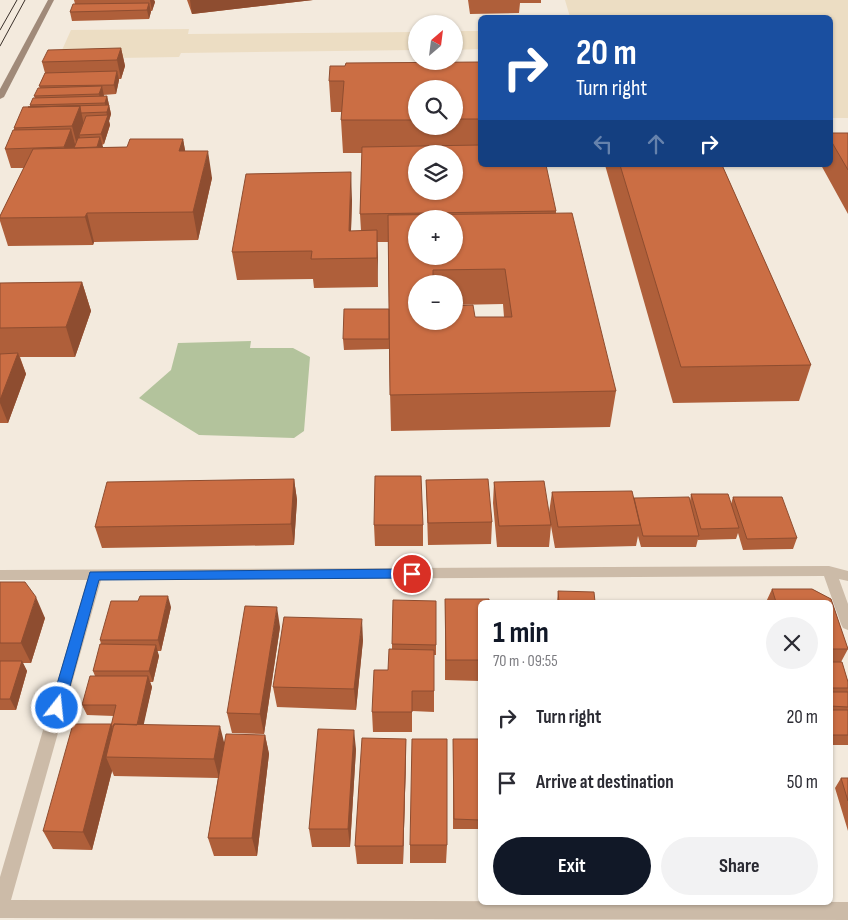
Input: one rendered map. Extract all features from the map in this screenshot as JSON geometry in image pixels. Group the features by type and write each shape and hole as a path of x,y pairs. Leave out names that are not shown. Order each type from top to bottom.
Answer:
{"main road":[{"path":"0,97 51,0"}],"street":[{"path":"829,571 848,624"},
{"path":"0,575 829,571 848,576"},
{"path":"94,575 0,909 848,911"}],"green space":[{"path":"251,341 250,348 293,348 310,357 304,431 294,438 199,435 139,398 171,370 178,343"}],"shaded area":[{"path":"565,0 848,0 848,118 833,118 833,15 569,15"},
{"path":"189,29 188,34 408,32 408,50 181,53 179,57 58,59 71,30"},
{"path":"463,31 478,31 478,49 463,50"}],"building":[{"path":"149,3 147,10 70,12 73,4"},
{"path":"121,48 117,60 42,62 48,50"},
{"path":"463,62 478,62 478,119 463,119 463,80 408,80 408,120 341,120 344,81 329,81 330,66 345,66 346,63 408,63 408,70 463,70"},
{"path":"117,71 114,85 39,86 45,73"},
{"path":"102,86 99,94 34,96 38,88"},
{"path":"107,96 105,103 30,105 33,98"},
{"path":"109,105 107,112 81,113 80,106 28,107"},
{"path":"80,106 72,126 14,128 23,107"},
{"path":"108,115 101,134 79,135 86,116"},
{"path":"71,129 64,147 5,149 13,130"},
{"path":"833,133 848,133 848,170 833,144"},
{"path":"100,137 97,147 74,148 78,138"},
{"path":"130,139 183,139 179,151 208,151 193,212 87,213 85,217 0,218 33,149 127,147"},
{"path":"463,145 478,145 478,167 546,167 556,211 463,212 463,210 408,210 408,213 360,214 362,147 408,146 408,200 463,200"},
{"path":"621,167 723,167 811,365 681,367"},
{"path":"351,172 349,231 377,230 377,258 311,259 312,251 232,252 246,174"},
{"path":"572,213 616,391 390,395 388,215 408,215 408,265 463,265 463,214"},
{"path":"82,282 66,327 0,328 0,283"},
{"path":"344,309 389,309 389,339 343,339"},
{"path":"18,353 0,400 0,354"},
{"path":"375,476 421,476 423,525 374,525"},
{"path":"294,479 291,524 95,527 107,482"},
{"path":"488,479 492,522 428,523 426,480"},
{"path":"544,481 551,525 499,526 494,482"},
{"path":"632,491 640,525 558,527 552,492"},
{"path":"691,494 728,494 739,528 701,529"},
{"path":"689,497 699,536 643,536 634,498"},
{"path":"733,497 782,497 797,538 747,539"},
{"path":"0,582 25,582 36,597 21,643 0,643"},
{"path":"772,589 812,589 831,600 775,600"},
{"path":"558,591 594,592 595,600 559,600"},
{"path":"140,596 168,596 158,640 100,640 111,601 138,601"},
{"path":"445,599 489,599 478,600 478,660 446,660"},
{"path":"393,600 436,601 436,645 392,644"},
{"path":"833,605 848,649 833,649"},
{"path":"245,606 277,607 260,714 227,713"},
{"path":"284,617 362,619 354,689 273,687"},
{"path":"100,644 156,645 149,671 93,671"},
{"path":"389,649 434,650 434,691 412,691 412,712 372,712 374,670 388,670"},
{"path":"0,661 22,661 10,699 0,699"},
{"path":"833,662 842,662 848,688 833,688"},
{"path":"90,676 148,676 137,725 114,724 114,726 111,726 116,705 82,705"},
{"path":"833,692 848,692 848,707 833,706"},
{"path":"833,710 848,710 848,735 833,735"},
{"path":"73,724 111,724 83,832 43,831"},
{"path":"114,724 220,726 214,759 106,757"},
{"path":"318,729 354,730 348,829 309,829"},
{"path":"226,734 265,735 252,838 208,838"},
{"path":"362,738 406,739 403,846 355,846"},
{"path":"412,739 447,739 447,845 410,845"},
{"path":"453,739 478,739 478,820 454,819"},
{"path":"841,778 848,778 848,801"}],"tram line":[{"path":"0,30 17,0"},
{"path":"0,46 25,0"}],"route":[{"path":"57,708 94,575 412,574"}]}
